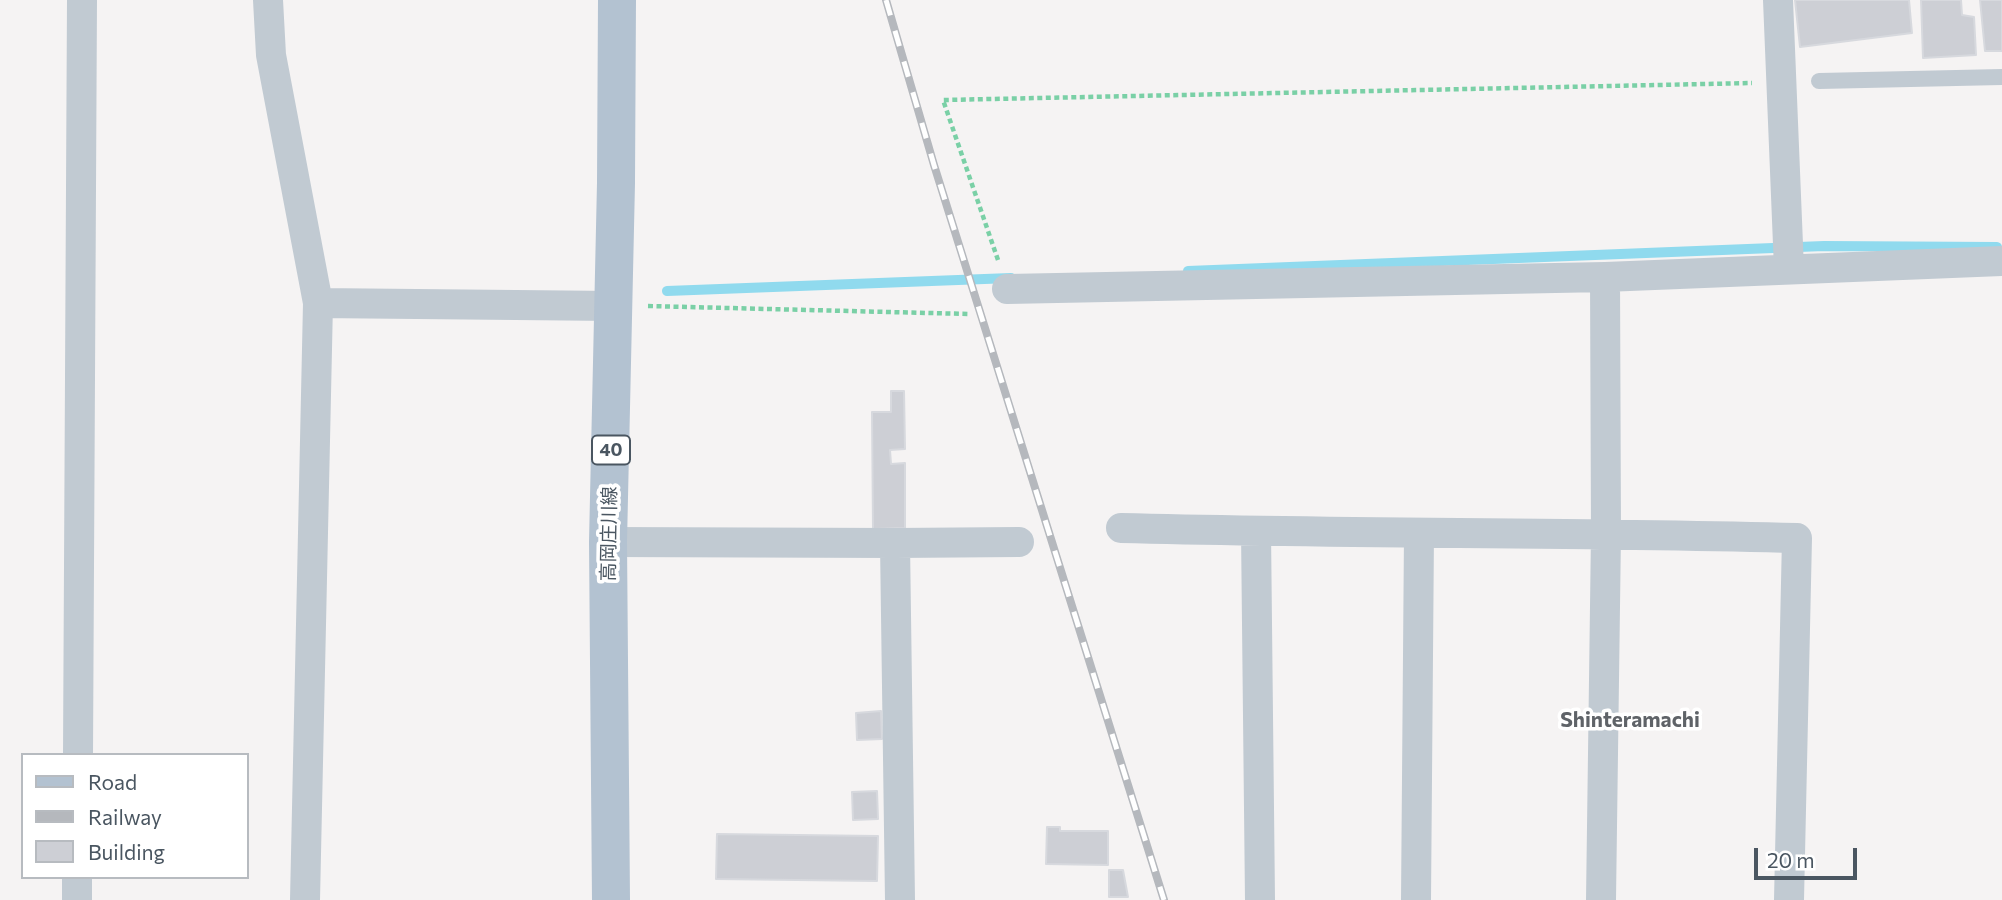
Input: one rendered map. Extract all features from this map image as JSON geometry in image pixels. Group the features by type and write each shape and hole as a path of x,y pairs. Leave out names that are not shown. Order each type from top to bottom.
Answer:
{"main road":[{"name":"高岡庄川線","path":"611,900 608,542 617,0"}],"street":[{"path":"78,753 82,0"},
{"path":"268,0 271,55 318,303 304,900"},
{"path":"1779,0 1788,269"},
{"path":"1007,289 1605,277 2002,261"},
{"path":"1601,900 1606,533 1605,277"},
{"path":"318,303 614,306"},
{"path":"1121,528 1606,533 1797,538 1789,900"},
{"path":"1256,531 1260,900"},
{"path":"1416,900 1419,533"},
{"path":"608,542 1019,542"},
{"path":"895,543 900,900"},
{"path":"77,879 77,900"}],"lane":[{"path":"1819,81 2002,77"}],"path":[{"path":"1007,289 943,100 1782,82"},
{"path":"614,306 969,314"}],"building":[{"path":"1795,0 1909,0 1912,33 1800,47"},
{"path":"1921,0 1961,0 1962,15 1974,17 1976,55 1923,58"},
{"path":"1980,0 2002,0 2002,51 1985,51"},
{"path":"891,391 904,391 905,449 890,450 891,464 905,463 905,528 873,529 872,412 891,412"},
{"path":"881,711 882,739 857,740 856,713"},
{"path":"877,791 878,819 853,820 852,792"},
{"path":"1047,827 1060,827 1060,831 1108,831 1108,865 1046,864"},
{"path":"717,834 878,836 877,881 716,879"},
{"path":"1109,870 1123,870 1128,897 1109,897"}],"waterway":[{"path":"1188,271 1824,246 1997,247"},
{"path":"667,291 1011,278"}],"railway":[{"path":"886,0 934,165 1164,900"}],"district":[{"name":"Shinteramachi","path":"1630,720"}]}
